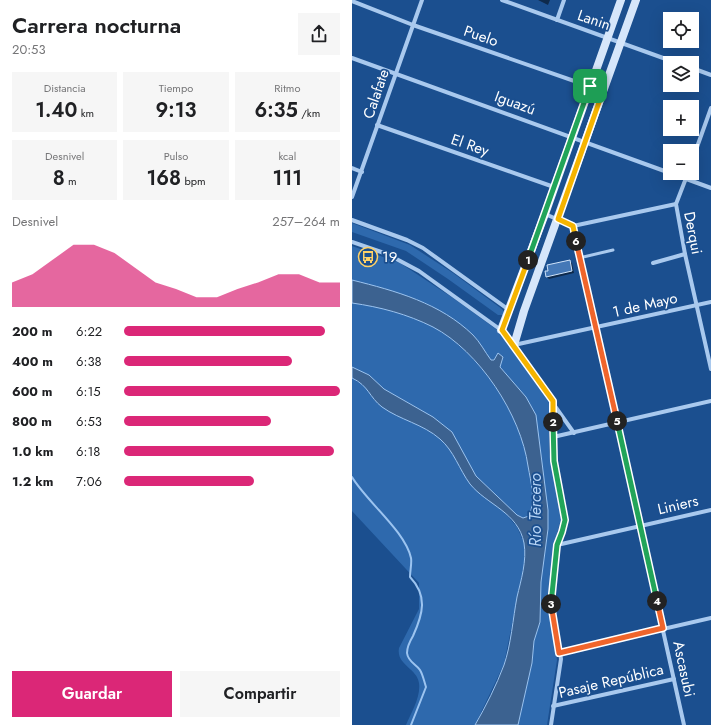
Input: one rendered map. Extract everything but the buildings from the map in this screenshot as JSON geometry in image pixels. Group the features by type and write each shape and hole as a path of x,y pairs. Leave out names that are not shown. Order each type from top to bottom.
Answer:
{"main road":[{"path":"502,330 555,187 621,0"},
{"path":"514,345 524,311 636,0"}],"street":[{"name":"Calafate","path":"352,197 422,0"},
{"name":"Lanin","path":"502,0 663,58"},
{"path":"557,20 564,0"},
{"name":"Puelo","path":"352,1 413,25 603,91"},
{"name":"Iguazú","path":"352,58 572,136 663,170"},
{"path":"699,71 711,75"},
{"path":"698,144 711,108"},
{"name":"El Rey","path":"378,125 555,187"},
{"path":"352,168 362,172"},
{"name":"Derqui","path":"686,180 676,204 685,254 711,369"},
{"name":"Iguazú","path":"689,180 711,188"},
{"path":"545,214 573,226 676,204"},
{"path":"352,220 407,240 423,248 509,310"},
{"name":"Ascasubi","path":"573,226 684,725"},
{"path":"352,242 387,254 412,267 455,295 502,330 514,345 574,433"},
{"path":"653,263 685,254"},
{"name":"1 de Mayo","path":"514,345 711,302"},
{"path":"551,725 560,664 551,601 557,545 565,520 554,461 553,401"},
{"path":"553,437 711,402"},
{"name":"Liniers","path":"557,545 711,510"},
{"path":"559,653 711,618"},
{"name":"Pasaje República","path":"553,706 674,679"}],"lane":[{"path":"579,258 613,250"}],"shaded area":[{"path":"352,223 410,245 453,273 502,309 504,312 503,315 498,315 406,251 352,232"},
{"path":"352,246 400,263 453,298 500,332 549,402 549,451 561,519 554,545 548,599 557,660 547,725 518,725 532,663 534,641 540,622 541,582 548,529 548,510 539,440 526,397 500,367 496,358 491,360 430,305 410,297 352,280"},
{"path":"352,303 393,312 413,318 433,327 450,338 466,352 481,369 507,406 517,426 524,446 533,498 529,516 523,518 517,515 476,476 469,465 423,411 384,389 369,375 352,367"},
{"path":"352,378 367,388 374,400 393,413 429,431 441,439 453,453 461,470 478,492 499,506 517,527 524,543 524,564 504,664 475,725 406,725 419,694 419,683 415,674 403,663 399,654 399,648 419,609 419,583 352,511"}],"water":[{"name":"Río Tercero","path":"352,280 401,294 432,306 460,324 476,338 491,360 494,360 498,353 503,357 500,367 526,397 536,415 548,510 548,529 541,582 540,622 534,641 532,663 518,725 475,725 498,681 508,649 524,564 525,550 521,532 509,516 485,498 470,484 449,449 440,439 382,407 362,384 352,378 352,367 369,375 384,389 433,417 452,432 476,476 517,515 523,518 529,516 533,498 524,446 517,426 495,386 466,352 450,338 423,322 393,312 352,303"}],"waterway":[{"path":"352,477 401,537 411,558 410,577 416,584 421,598 421,613 407,653 410,661 420,670 426,687 411,725"}],"place":[{"name":"19","path":"368,257"}],"route":[{"path":"590,86 603,91 558,219 573,226 663,628 559,653 553,624 551,601 557,545 565,520 554,461 553,401 502,330 590,86"}]}
